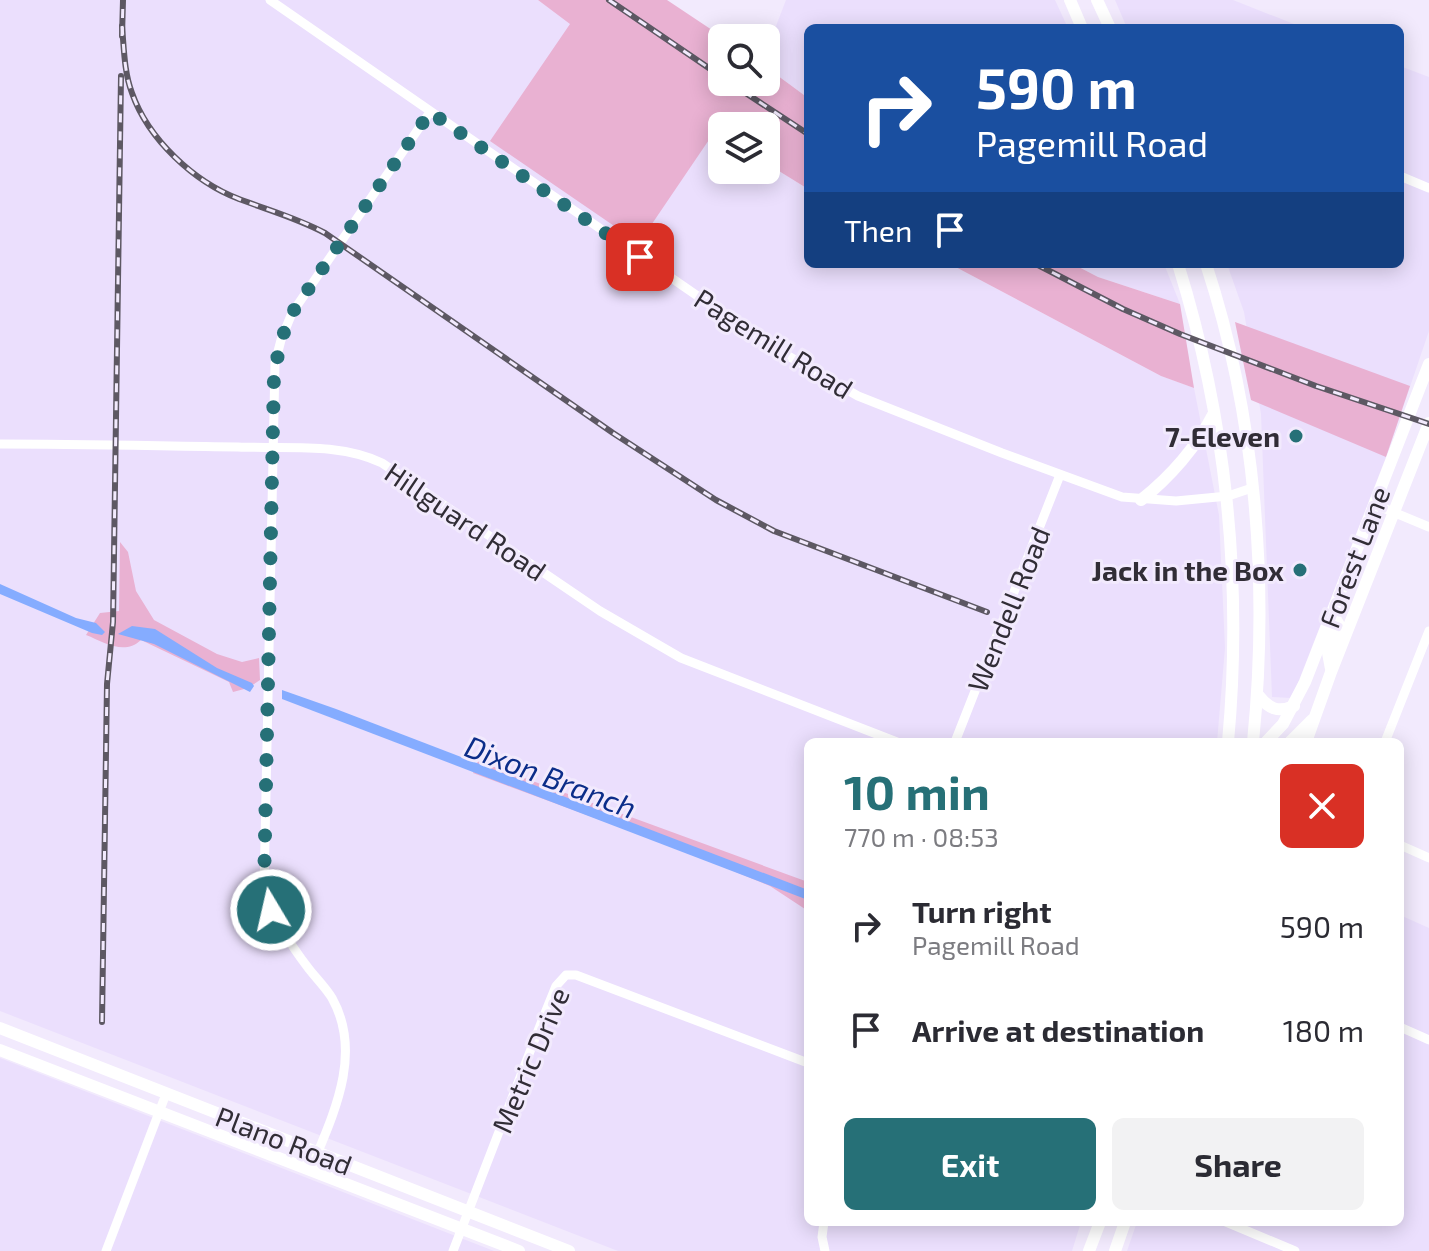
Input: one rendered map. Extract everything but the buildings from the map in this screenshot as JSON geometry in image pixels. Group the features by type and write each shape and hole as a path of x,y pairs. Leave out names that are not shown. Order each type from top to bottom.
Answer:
{"main road":[{"path":"1070,0 1080,24"},
{"path":"1097,0 1108,24"},
{"path":"1179,268 1207,377 1228,496 1233,627 1228,738"},
{"path":"1207,268 1237,387 1252,488 1259,575 1258,695 1253,738"},
{"path":"1184,285 1211,279"},
{"name":"Forest Lane","path":"1270,738 1294,706 1429,364"},
{"path":"1141,500 1155,489 1200,438 1214,413"},
{"name":"Forest Lane","path":"1307,738 1429,423"},
{"path":"1331,672 1328,653 1339,625 1332,613"},
{"path":"1258,695 1274,710 1294,706"},
{"path":"1294,738 1314,718"},
{"path":"1230,724 1236,738"},
{"name":"Plano Road","path":"0,1028 569,1251"},
{"name":"Plano Road","path":"0,1050 519,1251"},
{"path":"1089,1251 1098,1226"},
{"path":"1115,1251 1124,1226"}],"street":[{"name":"Pagemill Road","path":"270,0 711,305 834,384 891,411 1122,497 1176,501 1228,496 1252,488"},
{"path":"310,1171 340,1093 347,1047 332,998 284,936 264,888 275,363 292,313 430,112"},
{"path":"1404,178 1429,188"},
{"name":"Hillguard Road","path":"0,444 273,448 345,450 363,454 382,463 600,611 681,658 887,738"},
{"name":"Wendell Road","path":"957,738 1060,475"},
{"path":"1374,504 1429,527"},
{"path":"1387,738 1429,631"},
{"path":"1404,847 1429,858"},
{"name":"Metric Drive","path":"453,1251 556,986 566,975 576,975 804,1061"},
{"path":"1404,1029 1429,1040"},
{"path":"106,1251 166,1094"},
{"path":"823,1226 825,1251"},
{"path":"1236,1226 1295,1251"}],"shaded area":[{"path":"0,0 538,0 708,121 708,184 780,184 780,172 804,187 804,268 958,268 1161,376 1194,388 1219,515 1225,648 1217,738 804,738 804,1226 1080,1226 1072,1251 618,1251 0,1011"},
{"path":"538,0 667,0 708,27 708,96 780,96 780,77 804,95 804,187 780,172 780,112 708,112 708,141 639,243 490,141 570,24"},
{"path":"786,0 1055,0 1066,24 804,24 804,95 780,77 780,24 777,24"},
{"path":"1115,0 1233,0 1294,24 1125,24"},
{"path":"1404,68 1429,77 1429,331 1386,457 1292,698 1272,697 1261,414 1244,312 1228,268 1404,268"},
{"path":"958,268 1081,268 1098,277 1180,304 1194,388 1161,376"},
{"path":"1081,268 1166,268 1180,304 1098,277"},
{"path":"1235,322 1410,386 1386,457 1251,400"},
{"path":"120,542 128,552 136,591 154,620 217,654 242,662 259,658 260,680 248,688 233,692 229,682 141,640 134,645 121,647 86,635 100,613 119,611"},
{"path":"478,761 804,881 804,908 770,886 682,850 473,773"},
{"path":"1404,917 1429,928 1429,1251 1127,1251 1136,1226 1404,1226"},
{"path":"0,1058 494,1251 0,1251"}],"water":[{"path":"0,584 76,618 96,623 105,632 102,635 92,633 0,594"},
{"path":"132,626 155,629 217,668 254,686 250,692 154,644 118,634"},
{"path":"282,690 336,709 804,888 804,898 282,699"}],"railway":[{"path":"122,36 123,0"},
{"path":"609,0 708,67"},
{"path":"122,26 127,77 139,110 161,142 206,182 239,199 325,233 613,433 716,500 774,531 987,612"},
{"path":"102,1022 107,684 113,622 121,76"},
{"path":"750,96 804,131"},
{"path":"1044,268 1180,334 1316,386 1429,424"}],"place":[{"name":"7-Eleven","path":"1296,436"},
{"name":"Jack in the Box","path":"1300,570"}],"route":[{"path":"271,910 264,888 274,374 281,340 292,313 430,112 640,257"}],"water label":[{"name":"Dixon Branch","path":"551,776"}]}
